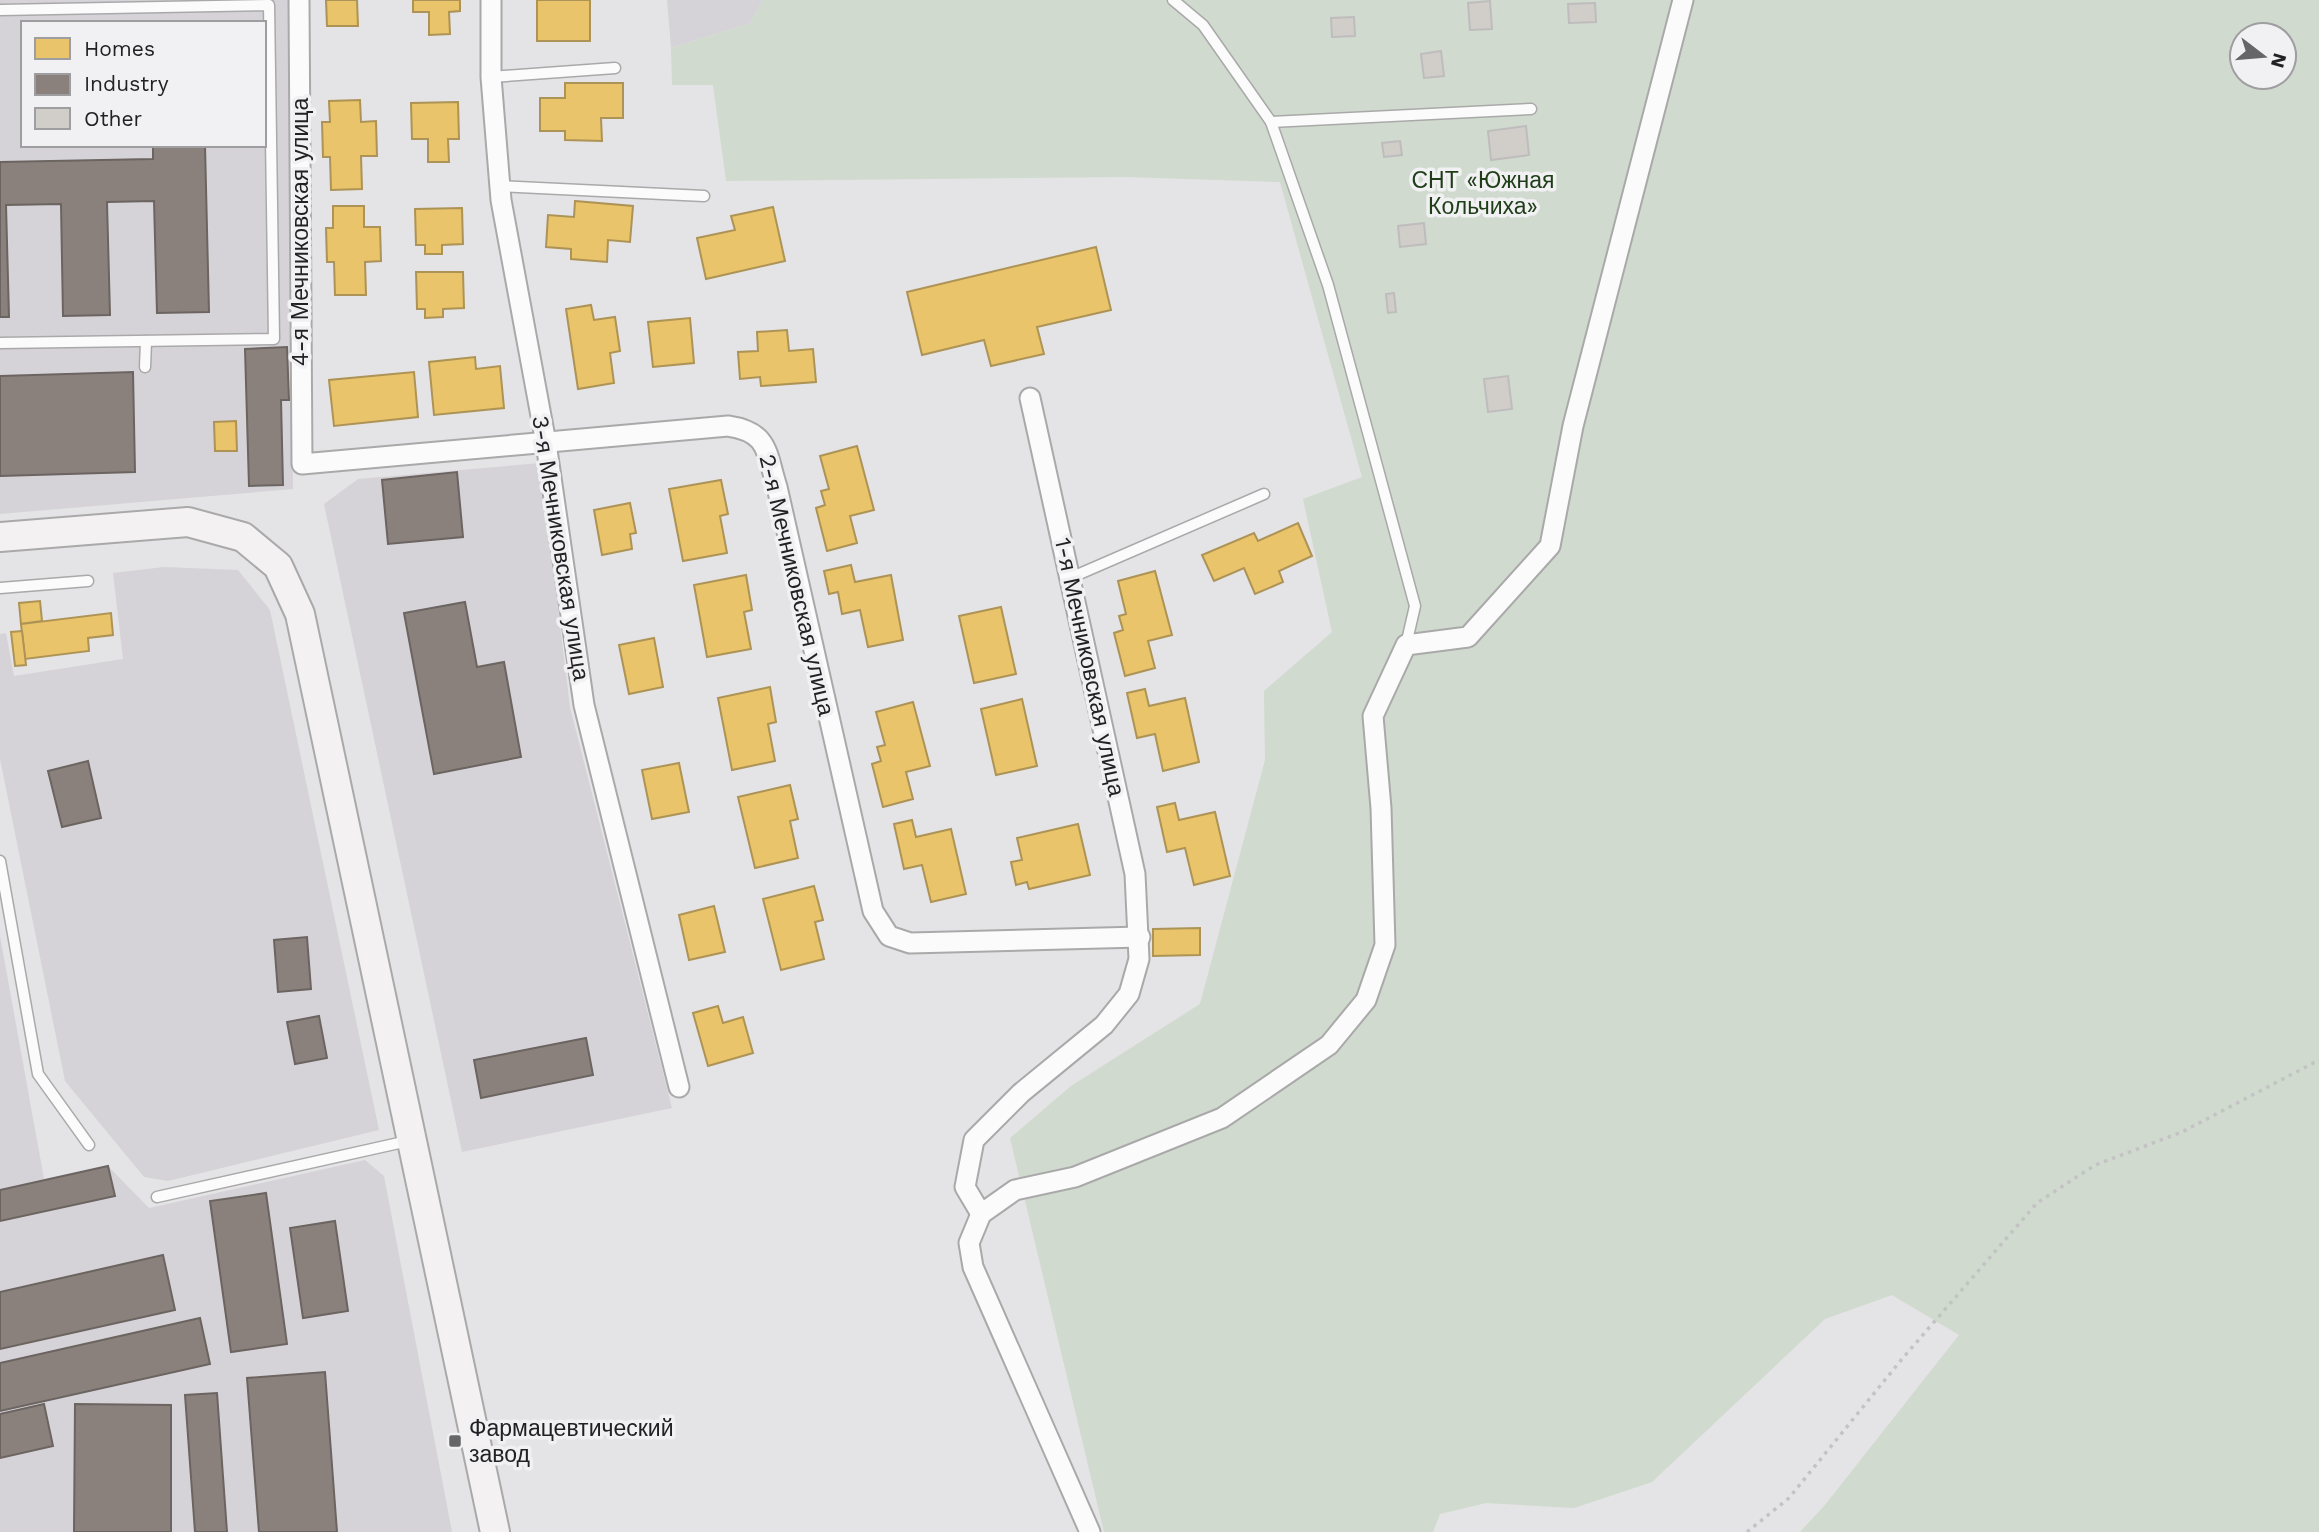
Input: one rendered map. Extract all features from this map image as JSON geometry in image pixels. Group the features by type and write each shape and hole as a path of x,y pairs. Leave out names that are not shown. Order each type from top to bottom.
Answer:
{"main road":[{"path":"0,537 188,522 243,537 278,566 300,614 495,1532"}],"street":[{"name":"4-я Мечниковская улица","path":"299,0 302,464"},
{"name":"3-я Мечниковская улица","path":"491,0 491,76 500,186 546,443 584,705 679,1087"},
{"path":"1090,1532 973,1267 969,1243 981,1214 1015,1190 1075,1177 1222,1118 1329,1045 1366,1000 1385,944 1381,808 1373,716 1406,645 1468,637 1550,546 1573,426 1683,0"},
{"name":"1-я Мечниковская улица","path":"981,1214 965,1187 974,1140 1021,1093 1104,1026 1129,994 1139,959 1135,874 1030,398"},
{"name":"2-я Мечниковская улица","path":"302,464 728,426 748,429 762,438 777,487 873,911 889,936 910,943 1140,937"}],"lane":[{"path":"1173,0 1203,25 1271,122 1328,285 1416,606 1406,645"},
{"path":"0,10 269,5 274,339 0,343"},
{"path":"491,76 615,68"},
{"path":"1271,122 1531,109"},
{"path":"500,186 704,196"},
{"path":"145,367 146,341"},
{"path":"1070,578 1264,494"},
{"path":"0,588 88,582"},
{"path":"0,861 38,1074 89,1145"},
{"path":"157,1197 412,1141"}],"path":[{"path":"1747,1532 1789,1498 1902,1359 2037,1203 2095,1165 2182,1132 2319,1060"}],"shaded area":[{"path":"0,0 290,0 293,489 0,514"},
{"path":"667,0 763,0 750,23 671,48"},
{"path":"540,463 570,707 672,1108 462,1152 324,504 358,479"},
{"path":"164,567 238,570 270,610 379,1130 168,1181 144,1177 65,1081 0,759 0,634 6,633 14,676 123,659 113,573"},
{"path":"0,936 44,1179 108,1166 149,1208 365,1160 384,1176 452,1532 0,1532"}],"green space":[{"name":"СНТ «Южная Кольчиха»","path":"763,0 2319,0 2319,1532 1800,1532 1825,1505 1959,1335 1892,1295 1825,1319 1652,1482 1574,1508 1486,1503 1440,1514 1433,1532 1104,1532 1010,1138 1071,1086 1200,1004 1265,760 1264,691 1332,632 1303,499 1362,477 1280,182 1126,177 726,181 713,85 672,85 671,48 750,23"}],"building: Homes":[{"path":"326,0 357,0 358,26 327,26"},
{"path":"413,0 460,0 460,11 449,12 450,34 429,35 429,12 413,12"},
{"path":"537,0 590,0 590,41 537,41"},
{"path":"565,83 623,83 623,118 601,118 602,141 565,140 565,131 540,131 540,98 565,98"},
{"path":"360,100 361,122 376,121 377,156 361,156 362,189 331,190 330,157 323,157 322,122 330,122 329,101"},
{"path":"458,102 459,139 448,139 449,162 428,162 428,139 412,139 411,103"},
{"path":"575,201 633,206 630,242 608,240 607,262 571,259 571,249 546,247 548,215 574,217"},
{"path":"333,206 364,206 364,227 380,227 381,261 365,262 366,295 335,295 334,262 327,262 326,228 333,228"},
{"path":"773,207 785,261 706,279 697,238 735,230 731,216"},
{"path":"462,208 463,244 442,245 442,254 425,254 425,245 416,245 415,209"},
{"path":"1096,247 1111,310 1037,327 1044,354 991,366 984,340 922,355 907,292"},
{"path":"416,272 463,272 464,308 443,309 443,317 425,318 425,309 417,309"},
{"path":"591,305 594,320 615,317 620,351 610,353 614,383 578,389 566,309"},
{"path":"690,318 694,363 653,367 648,322"},
{"path":"787,330 789,351 813,349 816,382 761,386 760,377 740,379 738,352 758,351 757,332"},
{"path":"475,357 476,369 500,366 504,408 434,415 429,362"},
{"path":"414,372 418,417 334,426 329,380"},
{"path":"236,421 237,451 215,451 214,422"},
{"path":"857,446 874,510 850,516 857,543 827,551 816,508 825,505 821,491 829,489 820,456"},
{"path":"721,480 728,514 720,516 727,553 683,561 669,489"},
{"path":"630,503 636,533 630,534 632,549 602,555 594,510"},
{"path":"1298,523 1312,556 1279,571 1283,582 1255,594 1244,568 1214,581 1202,555 1254,533 1258,541"},
{"path":"851,565 855,582 891,575 903,640 868,647 860,610 842,614 838,592 829,594 824,571"},
{"path":"1155,571 1172,635 1148,641 1155,668 1125,676 1114,633 1123,630 1119,616 1126,614 1118,581"},
{"path":"746,575 752,610 744,612 751,649 707,657 694,585"},
{"path":"40,601 42,621 21,624 19,603"},
{"path":"1001,607 1016,674 974,683 959,616"},
{"path":"111,613 113,635 88,638 89,651 25,659 21,624"},
{"path":"22,631 26,665 15,666 11,632"},
{"path":"654,638 663,687 629,694 619,645"},
{"path":"770,687 776,722 768,724 775,761 732,770 718,698"},
{"path":"1145,689 1149,706 1185,698 1199,762 1163,771 1155,734 1137,738 1127,693"},
{"path":"1022,699 1037,766 996,775 981,709"},
{"path":"913,702 930,766 906,772 913,799 883,807 872,764 881,761 877,747 885,745 876,712"},
{"path":"679,763 689,812 652,819 642,770"},
{"path":"790,785 798,819 790,821 798,858 755,868 738,797"},
{"path":"1175,803 1179,820 1215,812 1230,876 1194,885 1185,848 1167,852 1157,807"},
{"path":"912,820 916,837 951,829 966,894 931,902 922,865 904,869 894,824"},
{"path":"1078,824 1090,875 1029,889 1027,882 1016,885 1011,862 1022,860 1017,838"},
{"path":"814,886 823,920 815,922 824,959 781,970 763,899"},
{"path":"714,906 725,952 689,960 679,915"},
{"path":"1200,928 1200,955 1153,956 1153,929"},
{"path":"718,1006 723,1023 743,1017 753,1053 708,1066 693,1013"}],"building: Industry":[{"path":"153,147 205,147 209,312 157,313 154,201 107,202 110,315 63,316 61,204 6,205 9,317 0,317 0,162 153,159"},
{"path":"287,347 289,400 281,400 283,485 249,486 245,349"},
{"path":"133,372 135,472 0,476 0,376"},
{"path":"457,472 463,537 388,544 382,480"},
{"path":"465,602 477,667 504,662 521,757 434,774 404,613"},
{"path":"88,761 101,818 62,827 48,771"},
{"path":"307,937 311,989 278,992 274,940"},
{"path":"319,1016 327,1058 295,1064 287,1022"},
{"path":"586,1038 593,1075 481,1098 474,1060"},
{"path":"108,1166 115,1196 0,1221 0,1190"},
{"path":"266,1193 287,1344 231,1352 210,1201"},
{"path":"335,1221 348,1311 303,1318 290,1228"},
{"path":"163,1255 175,1310 0,1349 0,1292"},
{"path":"200,1318 210,1364 0,1411 0,1363"},
{"path":"325,1372 337,1532 259,1532 247,1378"},
{"path":"217,1393 227,1532 195,1532 185,1395"},
{"path":"44,1404 53,1446 0,1458 0,1414"},
{"path":"75,1404 171,1405 171,1532 74,1532"}],"building: Other":[{"path":"1490,1 1492,29 1470,30 1468,3"},
{"path":"1595,3 1596,22 1569,23 1568,4"},
{"path":"1354,17 1355,36 1332,37 1331,18"},
{"path":"1441,51 1444,76 1424,78 1421,54"},
{"path":"1526,126 1529,155 1491,160 1488,131"},
{"path":"1400,141 1402,155 1384,157 1382,143"},
{"path":"1424,223 1426,244 1400,247 1398,226"},
{"path":"1394,293 1396,312 1388,313 1386,294"},
{"path":"1508,376 1512,409 1488,412 1484,379"}],"place":[{"name":"Фармацевтический завод","path":"455,1441"}]}
